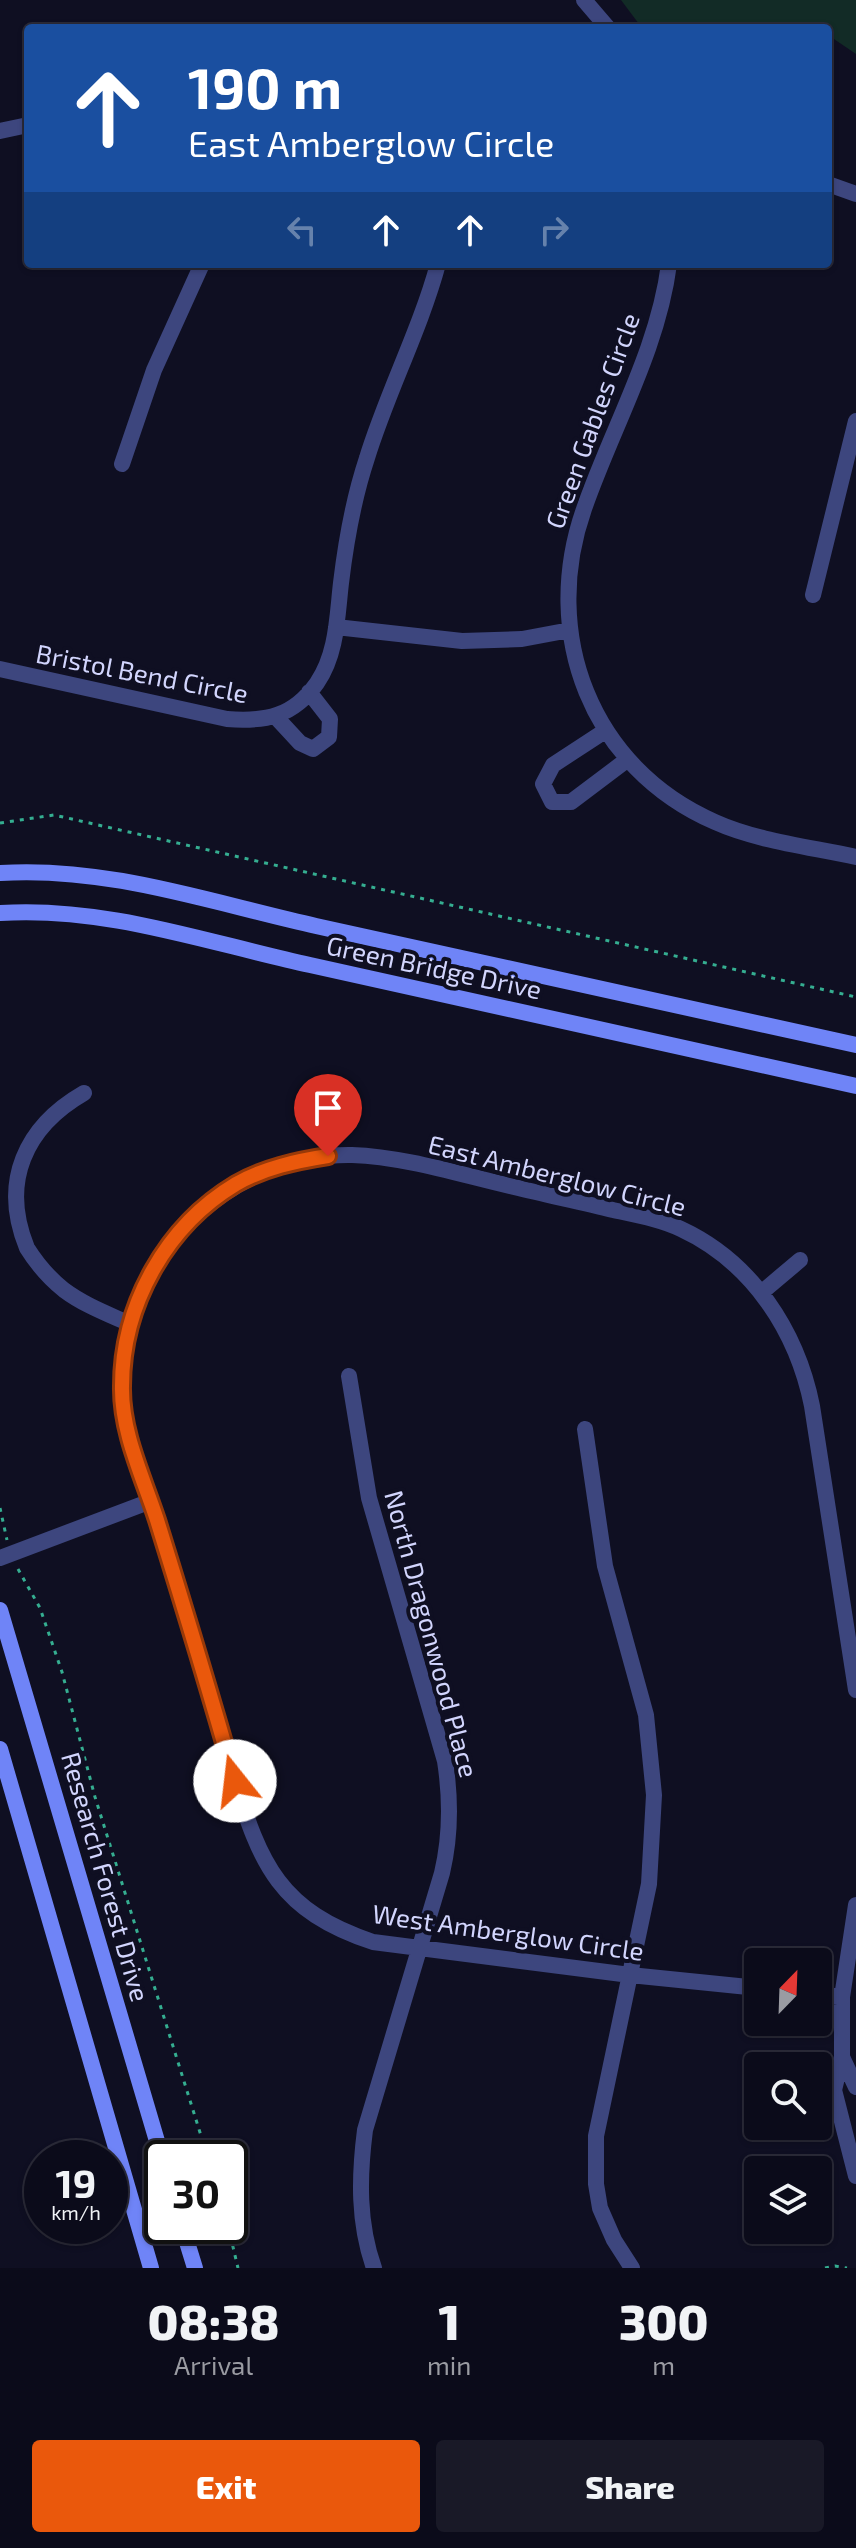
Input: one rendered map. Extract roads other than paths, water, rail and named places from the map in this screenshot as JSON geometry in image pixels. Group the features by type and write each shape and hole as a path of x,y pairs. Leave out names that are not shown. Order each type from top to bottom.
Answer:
{"main road":[{"name":"Green Bridge Drive","path":"0,873 57,873 137,883 307,924 856,1045"},
{"name":"Green Bridge Drive","path":"0,913 55,913 130,923 856,1086"},
{"name":"Research Forest Drive","path":"0,1610 157,2140"},
{"path":"0,1749 151,2268"},
{"path":"188,2244 195,2268"}],"street":[{"path":"584,0 605,24"},
{"path":"0,131 24,126"},
{"path":"832,185 856,194"},
{"path":"122,464 154,370 200,268"},
{"name":"Bristol Bend Circle","path":"0,669 227,719 256,721 275,716 309,692 327,665 333,648 347,539 367,456 437,268"},
{"name":"Green Gables Circle","path":"668,268 653,335 583,510 572,547 567,608 584,690 605,731 628,759 666,794 717,823 856,857"},
{"path":"813,595 856,421"},
{"path":"336,627 462,641 522,639 570,630"},
{"name":"Bristol Bend Circle","path":"275,716 300,743 313,749 329,737 330,719 309,692"},
{"path":"605,731 553,765 543,784 552,802 571,802 628,759"},
{"path":"84,1093 62,1105 22,1145 11,1170 7,1193 9,1213 20,1238 40,1268 63,1289 88,1305 130,1324"},
{"name":"East Amberglow Circle","path":"130,1324 154,1267 167,1247 199,1212 237,1183 259,1173 328,1156 351,1155 398,1161 652,1219 678,1228 730,1261 761,1293 782,1321 807,1382 856,1690"},
{"path":"761,1293 800,1260"},
{"name":"West Amberglow Circle","path":"130,1324 122,1366 129,1438 151,1501 251,1835 269,1869 298,1903 332,1926 373,1942 744,1987"},
{"name":"North Dragonwood Place","path":"349,1376 369,1498 445,1761 450,1799 446,1855 365,2130 361,2204 374,2268"},
{"path":"585,1429 605,1566 646,1715 653,1781 654,1839 649,1884 596,2136 595,2159 600,2208 614,2240 632,2268"},
{"path":"5,1556 151,1501"},
{"path":"856,1905 842,1997 842,2057 834,2090 856,2176"},
{"path":"832,1996 842,1997"},
{"path":"842,2057 856,2087"}]}
